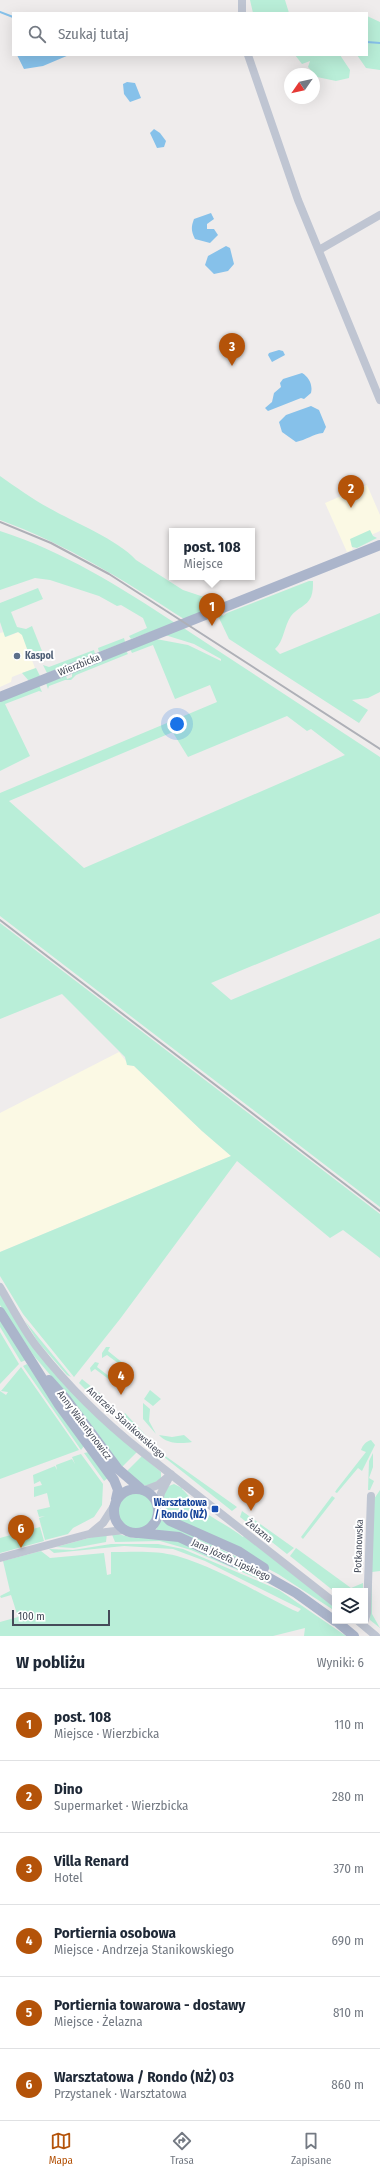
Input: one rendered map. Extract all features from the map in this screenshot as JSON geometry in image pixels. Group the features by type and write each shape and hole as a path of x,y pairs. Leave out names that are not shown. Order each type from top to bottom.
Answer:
{"main road":[{"name":"Wierzbicka","path":"0,697 284,582 380,545"},
{"name":"Anny Walentynowicz","path":"0,1312 58,1405 115,1482 118,1490 115,1503"},
{"name":"Anny Walentynowicz","path":"30,1358 66,1399 118,1469 143,1489"},
{"path":"143,1489 153,1496 158,1507 158,1516 152,1526 139,1533 124,1530 115,1518 115,1503 128,1490 143,1489"},
{"name":"Jana Józefa Lipskiego","path":"158,1507 167,1519 238,1551 332,1611"},
{"name":"Jana Józefa Lipskiego","path":"139,1533 179,1537 233,1562 252,1568 296,1594 332,1619"},
{"name":"Jana Józefa Lipskiego","path":"339,1624 354,1636"},
{"path":"349,1624 364,1636"}],"street":[{"path":"242,0 242,12"},
{"path":"248,56 298,200 380,400"},
{"path":"319,250 380,215"},
{"name":"Andrzeja Stanikowskiego","path":"0,1287 37,1346 78,1393 123,1435 171,1474"},
{"path":"143,1489 158,1485 171,1474"},
{"path":"158,1507 160,1493 171,1474"},
{"name":"Żelazna","path":"171,1474 332,1600"},
{"name":"Potkanowska","path":"368,1588 371,1496"},
{"path":"89,1534 103,1523 115,1503"},
{"path":"0,1558 89,1534 124,1530"},
{"path":"364,1624 376,1636"}],"shaded area":[{"path":"367,485 380,515 380,531 351,544 353,549 347,552 325,503"},
{"path":"4,632 6,637 19,632 22,634 35,668 12,677 11,682 0,687 0,633"},
{"path":"119,1052 129,1065 134,1066 202,1131 231,1156 0,1252 0,1113"}],"green space":[{"path":"250,0 285,0 289,12 253,12"},
{"path":"368,16 380,22 380,70 366,68 358,56 368,56"},
{"path":"296,56 341,56 350,70 349,78 336,81 320,78 320,68 309,68 310,61 302,64"},
{"path":"0,476 24,493 59,514 107,538 128,552 136,560 183,590 207,598 217,595 221,604 184,619 95,564 48,540 0,520"},
{"path":"370,530 373,536 377,538 357,548 352,547 350,539"},
{"path":"0,531 23,539 69,559 112,583 175,623 131,639 129,636 147,628 143,618 121,605 117,606 99,596 50,580 35,578 0,590"},
{"path":"309,581 313,581 313,591 311,597 307,603 291,616 280,642 275,649 280,654 380,613 380,692 368,698 352,700 368,710 359,723 229,639 219,618 220,613 223,616 227,613"},
{"path":"38,588 43,599 11,612 17,627 26,629 32,626 42,651 30,657 22,635 18,632 5,637 0,622 0,603"},
{"path":"182,627 380,757 380,913 211,983 231,1000 380,938 380,1207 0,916 0,793 217,702 210,685 175,699 153,645 132,653 130,649 156,639 188,645 221,661 221,659 194,644 165,635","holes":["287,716 307,731 311,729 345,755 84,868 9,801 173,732 188,757"]},
{"path":"124,638 125,642 99,652 98,648"},
{"path":"94,650 95,654 47,673 43,665 49,667"},
{"path":"126,651 128,654 76,675 71,680 65,680 49,686 48,689 46,683 66,675 67,679 72,677 72,673"},
{"path":"36,668 40,676 29,681 22,673"},
{"path":"39,685 42,692 39,691 5,704 30,756 0,771 0,701"},
{"path":"0,923 380,1214 380,1258 343,1230 330,1238 237,1161 120,1319 74,1377 23,1314 0,1276 0,1252 231,1156 202,1131 134,1066 127,1065 125,1057 62,994 0,1019"},
{"path":"0,1292 34,1347 137,1452 121,1468 69,1397 34,1356 0,1305"},
{"path":"0,1320 26,1360 21,1362 0,1327"},
{"path":"25,1321 71,1377 67,1375 38,1342"},
{"path":"0,1332 19,1364 0,1384"},
{"path":"106,1347 110,1347 108,1351 134,1372 129,1378 127,1376 130,1372 107,1355 102,1358 102,1353"},
{"path":"95,1362 99,1363 97,1367 119,1384 118,1386 95,1369 91,1372 90,1368"},
{"path":"27,1364 84,1446 81,1450 23,1366"},
{"path":"21,1367 79,1450 0,1479 0,1391 6,1395 8,1392 1,1391"},
{"path":"82,1379 104,1397 101,1400 114,1410 107,1411 79,1383"},
{"path":"150,1390 161,1399 153,1406 144,1399"},
{"path":"143,1403 150,1409 149,1421 156,1434 143,1419"},
{"path":"125,1413 164,1455 237,1507 232,1511 120,1422"},
{"path":"159,1435 172,1437 184,1435 192,1442 170,1442"},
{"path":"371,1440 375,1445 362,1471 358,1468 337,1493 335,1492 366,1452 361,1450 363,1445"},
{"path":"89,1452 108,1478 104,1481 84,1453"},
{"path":"373,1453 373,1467 369,1478 374,1481 370,1490 368,1490 369,1461"},
{"path":"81,1454 103,1484 102,1505 94,1517 73,1528 68,1534 45,1540 39,1518 45,1516 39,1517 37,1510 50,1507 47,1493 34,1497 34,1487 42,1485 40,1481 34,1484 33,1475 55,1466 57,1470 56,1465 72,1459 75,1464 72,1457"},
{"path":"142,1456 161,1472 161,1479 148,1486 143,1485 126,1472"},
{"path":"174,1484 182,1488 201,1510 243,1537 244,1536 332,1605 332,1609 278,1574 173,1519 163,1508 161,1497 169,1486"},
{"path":"380,1490 380,1571 372,1572 372,1614 380,1628 370,1620 373,1508 374,1499"},
{"path":"140,1493 149,1498 153,1504 153,1518 149,1524 140,1529 132,1529 123,1524 119,1518 118,1507 123,1498 129,1494"},
{"path":"332,1496 335,1498 303,1539 301,1537"},
{"path":"242,1511 294,1548 287,1554 240,1517"},
{"path":"161,1520 168,1524 254,1565 156,1530"},
{"path":"40,1527 44,1541 0,1553 0,1538"},
{"path":"111,1532 133,1538 162,1537 176,1540 254,1571 304,1601 332,1623 284,1590 191,1550 160,1541 115,1542"},
{"path":"107,1533 106,1542 74,1548 56,1547"},
{"path":"111,1544 158,1544 183,1549 279,1590 346,1636 304,1636 305,1628 273,1636 0,1636 0,1622 18,1617 11,1595 1,1598 0,1596 10,1591 3,1561 41,1551 50,1558 104,1553 107,1575 111,1574 111,1552 169,1554 207,1567 293,1610 298,1612 301,1609 205,1561 173,1549 124,1546 54,1553 49,1549 73,1550"},
{"path":"296,1548 351,1588 332,1588 332,1590 290,1556"},
{"path":"363,1583 363,1588 351,1588"}],"water":[{"path":"18,56 67,56 43,66 24,69"},
{"path":"127,82 135,83 141,98 130,102 124,94 123,84"},
{"path":"154,129 160,133 166,141 164,147 157,148 150,133"},
{"path":"211,213 214,219 207,224 207,229 214,229 218,235 210,243 195,239 192,229 194,219"},
{"path":"226,246 230,248 234,264 228,271 214,274 205,265 208,256"},
{"path":"279,350 283,351 285,355 272,362 268,355 269,353"},
{"path":"302,373 310,382 311,393 304,399 301,398 268,411 265,408 272,402 274,393 281,387 280,383 283,379"},
{"path":"311,406 319,410 326,427 323,433 296,442 282,432 279,422 286,415"}],"waterway":[{"path":"0,12 12,17"},
{"path":"368,42 380,43"}],"railway":[{"path":"0,522 51,543 109,574 380,749"},
{"path":"0,920 380,1211"}],"place":[{"name":"Villa Renard","path":"232,366"},
{"name":"Dino","path":"351,508"},
{"name":"post. 108","path":"212,626"},
{"name":"Kaspol","path":"17,656"},
{"name":"Portiernia osobowa","path":"121,1395"},
{"name":"Warsztatowa / Rondo (NŻ)","path":"215,1509"},
{"name":"Portiernia towarowa - dostawy","path":"251,1511"},
{"name":"Warsztatowa / Rondo (NŻ) 03","path":"21,1548"}]}
